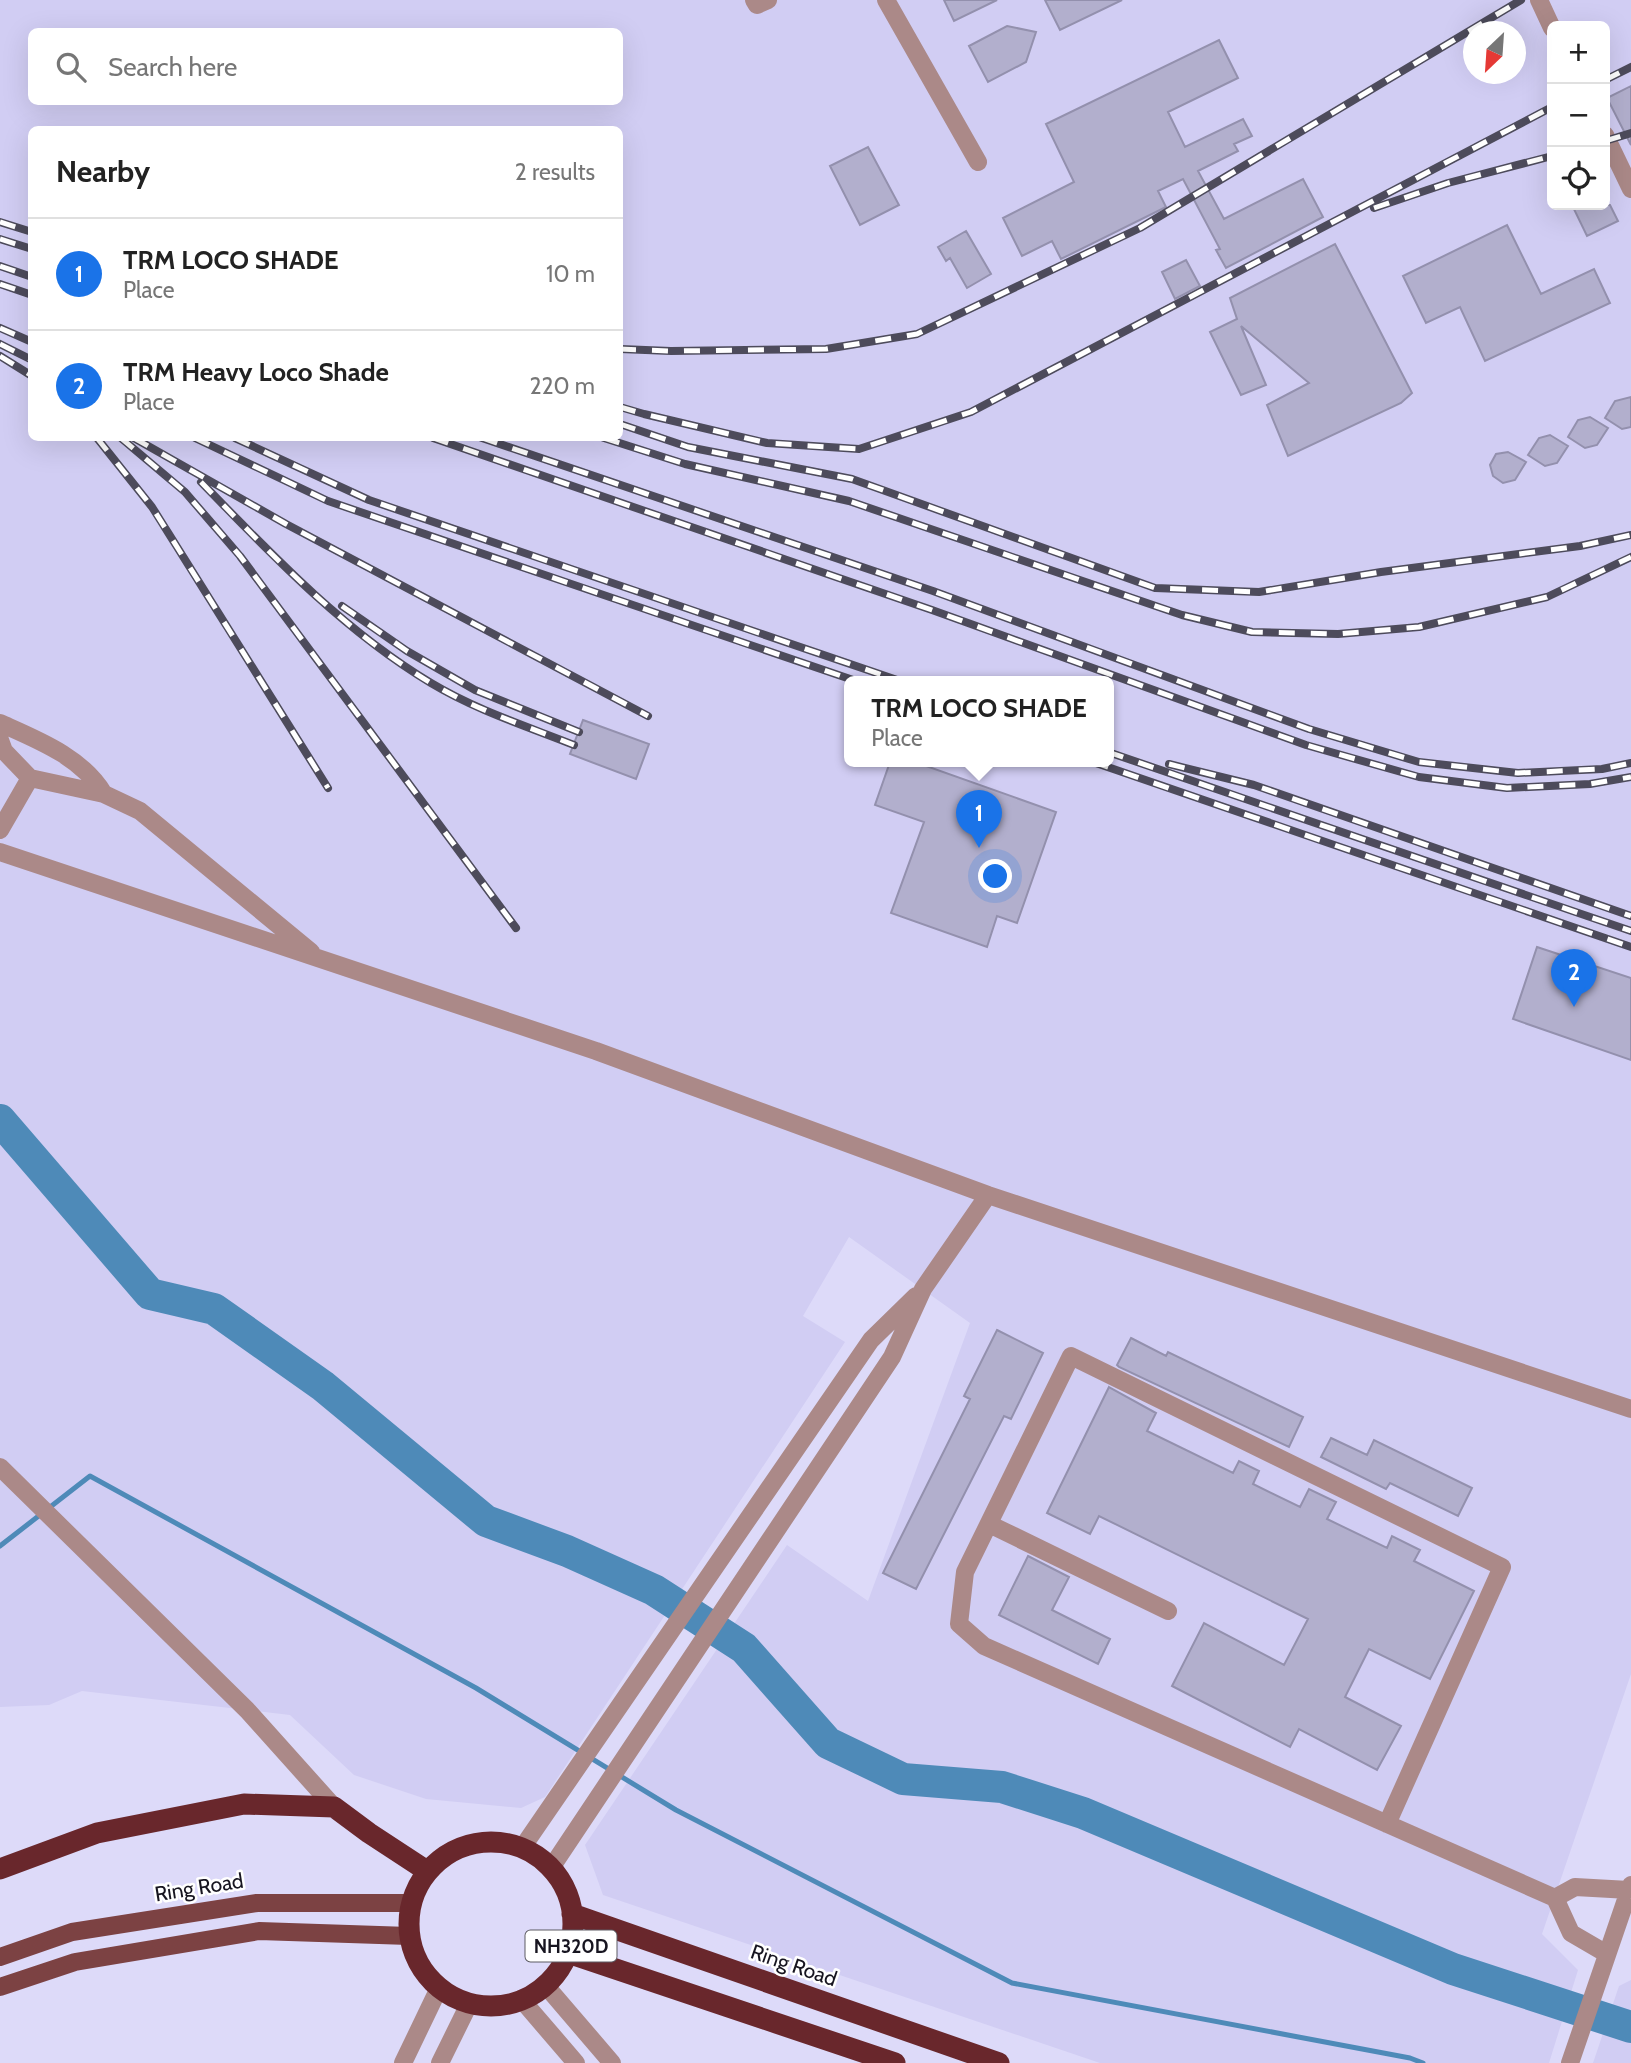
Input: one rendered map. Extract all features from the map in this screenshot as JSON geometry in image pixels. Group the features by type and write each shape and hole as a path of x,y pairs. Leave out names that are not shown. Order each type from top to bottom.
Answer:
{"highway":[{"path":"0,1869 97,1833 244,1804 334,1807 427,1871"},
{"name":"NH320D","path":"482,1842 512,1844 522,1848 551,1868 562,1883 572,1914 568,1953 556,1975 532,1996 499,2006 469,2004 439,1988 419,1965 409,1936 410,1903 427,1871 449,1853 482,1842"},
{"name":"Ring Road","path":"572,1914 999,2063"},
{"name":"NH320D","path":"568,1953 895,2063"}],"main road":[{"name":"Ring Road","path":"0,1957 72,1932 257,1903 410,1903"},
{"path":"0,1986 75,1962 259,1931 409,1936"}],"street":[{"path":"754,0 757,5 768,0"},
{"path":"887,0 978,162"},
{"path":"1539,0 1549,21"},
{"path":"1610,145 1631,189"},
{"path":"0,723 50,745 95,778 104,794"},
{"path":"0,740 4,751 30,778 104,794 140,811 320,959"},
{"path":"0,830 30,778"},
{"path":"0,852 596,1051 988,1195 1631,1409"},
{"path":"551,1868 892,1357 923,1289 988,1195"},
{"path":"522,1848 871,1339 923,1289"},
{"path":"1387,1824 1502,1567 1071,1356 965,1572 959,1624 984,1646 1387,1824 1555,1898 1571,1933 1607,1954"},
{"path":"6,1473 247,1710 334,1807"},
{"path":"989,1524 1168,1611"},
{"path":"1555,1898 1575,1887 1630,1887 1570,2063"},
{"path":"546,1986 612,2063"},
{"path":"403,2063 439,1988"},
{"path":"521,1999 576,2063"},
{"path":"440,2063 469,2004"}],"shaded area":[{"path":"0,0 1631,0 1631,1674 1542,1934 1578,1970 1549,2063 1100,2063 603,1895 585,1845 787,1545 868,1601 970,1323 849,1237 803,1316 845,1342 545,1797 521,1808 426,1799 354,1775 290,1715 82,1691 49,1705 0,1707"},
{"path":"1631,1980 1631,2063 1593,2063 1619,1986"}],"building":[{"path":"944,0 997,0 954,21"},
{"path":"1045,0 1122,0 1060,30"},
{"path":"1007,26 1036,32 1026,62 988,82 969,46"},
{"path":"1219,40 1238,78 1168,112 1185,147 1243,119 1252,136 1234,144 1238,151 1198,171 1224,219 1303,179 1323,217 1226,268 1216,250 1220,249 1183,179 1158,191 1166,207 1061,259 1052,241 1022,256 1003,218 1074,182 1046,124"},
{"path":"1631,86 1631,145 1610,104 1610,96"},
{"path":"868,147 899,205 860,225 830,166"},
{"path":"1610,205 1618,221 1587,236 1574,210 1610,210"},
{"path":"1507,225 1541,294 1594,269 1610,303 1485,361 1460,307 1426,323 1403,276"},
{"path":"966,231 991,274 967,288 950,258 946,261 938,247"},
{"path":"1335,244 1412,393 1401,403 1288,456 1267,405 1309,383 1241,326 1266,385 1241,395 1210,332 1237,319 1230,298"},
{"path":"1186,260 1200,286 1175,299 1162,272"},
{"path":"1631,397 1631,427 1622,429 1605,418 1615,401"},
{"path":"1590,417 1608,428 1597,445 1585,448 1568,437 1578,420"},
{"path":"1550,435 1568,446 1557,463 1545,466 1528,455 1539,438"},
{"path":"1508,452 1526,462 1515,480 1503,483 1493,476 1490,465 1496,454"},
{"path":"583,720 649,744 636,779 570,754"},
{"path":"888,767 929,767 1056,812 1017,923 997,916 987,947 891,913 924,822 875,805"},
{"path":"1537,947 1631,978 1631,1060 1513,1019"},
{"path":"997,1330 1043,1353 1011,1419 1004,1416 916,1589 883,1573 970,1399 964,1396"},
{"path":"1131,1338 1166,1356 1168,1352 1303,1417 1289,1447 1119,1367 1117,1365"},
{"path":"1109,1387 1156,1413 1147,1431 1233,1473 1239,1461 1259,1471 1253,1484 1300,1507 1309,1489 1336,1502 1327,1519 1387,1548 1392,1536 1420,1550 1414,1561 1474,1591 1430,1679 1369,1649 1345,1697 1401,1726 1377,1770 1299,1729 1290,1747 1172,1686 1204,1623 1284,1665 1308,1619 1099,1516 1090,1534 1047,1513"},
{"path":"1331,1438 1367,1455 1374,1440 1472,1488 1458,1516 1390,1483 1386,1489 1321,1457"},
{"path":"1028,1556 1069,1577 1052,1610 1110,1639 1098,1664 999,1615"}],"waterway":[{"path":"0,1120 150,1294 214,1309 323,1386 486,1521 567,1551 654,1590 744,1648 828,1743 903,1779 1002,1787 1083,1813 1453,1969 1631,2027"},
{"path":"0,1546 90,1476 476,1688 676,1810 1012,1983 1410,2058 1423,2063"}],"railway":[{"path":"623,349 826,349 917,334 1140,228 1521,0"},
{"path":"1610,78 1631,67"},
{"path":"623,408 767,443 859,449 971,412 1547,110"},
{"path":"1610,139 1631,133"},
{"path":"1374,208 1448,183 1547,157"},
{"path":"0,222 28,231"},
{"path":"0,239 28,248"},
{"path":"0,266 28,276"},
{"path":"0,284 28,294"},
{"path":"0,328 28,340"},
{"path":"0,344 28,358"},
{"path":"0,356 28,374"},
{"path":"623,425 688,447 852,479 1155,588 1259,592 1381,572 1580,546 1631,535"},
{"path":"99,441 152,507 328,788"},
{"path":"125,441 185,492 240,556 516,928"},
{"path":"139,441 286,524 648,716"},
{"path":"201,441 328,501 844,677"},
{"path":"241,441 369,500 885,676"},
{"path":"442,441 932,610 1306,745 1419,777 1507,788 1590,784 1631,777"},
{"path":"491,441 933,591 1309,729 1419,762 1518,773 1602,769 1631,763"},
{"path":"613,441 685,464 849,501 1182,615 1252,632 1338,634 1419,627 1547,597 1631,557"},
{"path":"201,482 310,590 368,640 399,662 466,701 574,745"},
{"path":"342,606 407,651 475,690 579,732"},
{"path":"1114,754 1631,931"},
{"path":"1169,764 1254,785 1631,916"},
{"path":"1108,767 1631,947"}],"place":[{"name":"TRM LOCO SHADE","path":"979,848"},
{"name":"TRM Heavy Loco Shade","path":"1574,1007"}]}
